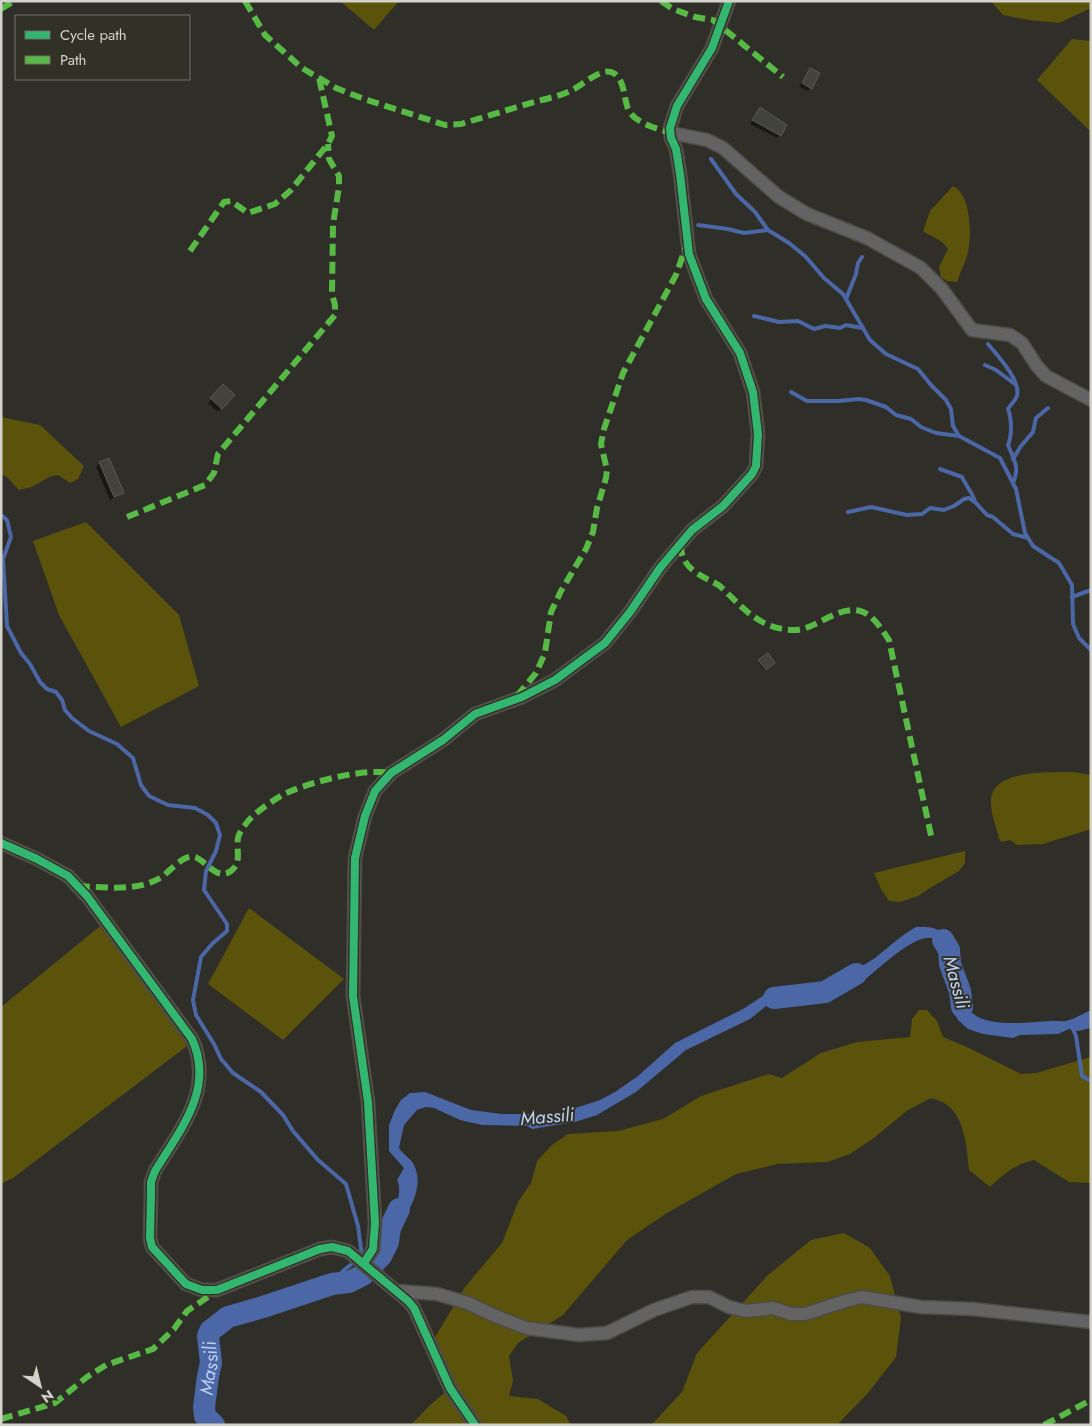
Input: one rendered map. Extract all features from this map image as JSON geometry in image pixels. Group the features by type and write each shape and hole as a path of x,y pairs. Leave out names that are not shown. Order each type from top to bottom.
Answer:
{"street":[{"path":"364,1263 373,1249 375,1223 368,1102 353,996 355,858 365,816 375,791 391,772 443,740 475,714 522,697 555,680 604,643 630,612 660,568 692,530 724,506 752,474 756,466 758,434 753,392 740,353 706,299 689,254 680,174 671,133 672,118 677,106 712,48 729,1"},
{"path":"671,133 707,140 723,148 779,197 806,214 867,238 921,268 942,289 972,330 1010,335 1022,343 1046,376 1091,400"},
{"path":"1,843 37,859 68,876 73,881 87,896 192,1039 198,1051 200,1065 199,1086 193,1107 155,1171 151,1182 150,1238 152,1248 186,1284 202,1290 217,1290 320,1248 348,1251 398,1291 414,1308 450,1388 475,1425"},
{"path":"398,1291 437,1294 468,1303 526,1328 579,1335 607,1333 654,1310 692,1296 709,1297 729,1307 746,1311 773,1308 791,1314 805,1314 862,1297 922,1307 972,1309 1091,1322"}],"shaded area":[{"path":"340,1 399,1 374,30"},
{"path":"991,1 1091,1 1091,8 1059,23 1003,15"},
{"path":"1072,39 1091,41 1091,132 1037,80"},
{"path":"953,186 964,197 970,226 968,252 957,282 947,281 941,277 939,267 948,249 946,246 923,231 930,211"},
{"path":"1,417 40,425 84,466 78,479 70,483 58,475 49,477 32,487 19,490 7,477 1,474"},
{"path":"86,522 179,615 199,686 121,727 59,615 33,541"},
{"path":"1073,772 1091,775 1091,829 1043,844 1017,845 1010,840 1001,842 991,800 994,790 1001,783 1024,774"},
{"path":"965,851 965,863 959,871 918,896 900,902 889,901 874,873"},
{"path":"249,908 344,979 283,1040 208,984"},
{"path":"105,922 192,1039 187,1046 13,1178 1,1184 1,1007"},
{"path":"919,1010 927,1010 937,1021 943,1037 1021,1074 1036,1073 1091,1057 1091,1183 1069,1182 1034,1160 1010,1170 990,1187 969,1170 964,1134 957,1117 946,1104 931,1098 908,1110 875,1137 850,1154 827,1162 777,1164 736,1174 667,1213 627,1240 563,1315 518,1343 509,1356 513,1380 509,1396 538,1399 566,1416 571,1425 411,1425 450,1388 431,1344 465,1287 502,1243 518,1202 531,1183 537,1161 551,1146 568,1134 618,1131 663,1119 701,1096 769,1074 782,1078 821,1053 857,1042 910,1037 912,1019"},
{"path":"844,1233 870,1248 890,1276 901,1318 896,1357 868,1393 837,1425 650,1425 682,1392 697,1353 768,1275 811,1240"}],"water":[{"path":"916,927 934,928 949,938 957,954 954,969 950,969 940,943 930,938 909,945 860,983 834,991 827,987 826,984 829,982 870,962 900,937"},
{"path":"959,977 965,984 969,1010 976,1016 986,1020 1007,1023 1064,1021 1091,1010 1091,1028 1078,1031 1069,1029 1058,1034 1020,1035 1013,1038 983,1034 968,1029 958,1020 955,1014 951,981"},
{"path":"772,990 795,991 804,994 805,997 780,1000 766,1006 750,1019 686,1050 636,1092 597,1115 575,1122 532,1129 527,1126 482,1125 460,1120 434,1108 426,1107 417,1110 404,1125 399,1148 414,1165 417,1174 416,1193 408,1212 393,1237 385,1237 383,1234 398,1200 399,1186 397,1180 404,1168 389,1151 389,1125 401,1100 410,1093 425,1092 471,1110 502,1114 557,1114 600,1100 615,1092 638,1076 675,1043 743,1009"}],"building":[{"path":"810,68 820,73 812,89 802,83"},
{"path":"760,107 787,125 781,136 752,120"},
{"path":"223,384 235,395 222,409 210,398"},
{"path":"109,458 124,493 114,497 99,462"},
{"path":"768,653 775,663 766,670 758,660"}],"waterway":[{"path":"711,159 736,194 755,212 768,230 805,256 824,278 843,294 870,340 886,354 918,369 946,400 951,409 953,426 959,436 1000,458 1016,489 1025,533 1033,546 1059,563 1072,585 1073,624 1079,638 1091,650"},
{"path":"698,225 744,233 768,230"},
{"path":"846,299 856,274 858,263 862,257"},
{"path":"754,316 779,322 798,321 814,329 825,326 840,328 846,325 862,328"},
{"path":"988,344 1012,375 1017,390 1017,396 1008,409 1011,427 1008,445 1016,468 1013,483"},
{"path":"985,365 996,370 1016,385"},
{"path":"791,392 807,401 866,400 886,407 896,415 911,419 921,427 936,433 959,436"},
{"path":"1013,459 1033,432 1036,418 1048,408"},
{"path":"940,469 962,477 975,502"},
{"path":"848,512 871,507 907,515 922,514 930,508 944,510 969,498 987,515 993,517 1013,534 1028,538"},
{"path":"1,515 7,520 11,537 3,559 7,626 21,653 40,682 47,689 56,692 62,700 65,710 72,718 89,731 117,744 133,758 141,785 149,796 168,805 195,808 208,815 216,823 220,835 216,851 206,871 204,890 227,924 227,931 201,957 193,1000 196,1015 221,1059 233,1073 261,1092 283,1115 293,1131 318,1160 346,1184 358,1226 362,1256 344,1270 332,1284"},
{"path":"1072,597 1091,590"},
{"name":"Massili","path":"943,940 949,950 950,964 960,991 962,1007"},
{"name":"Massili","path":"774,998 825,992 856,974"},
{"path":"1072,1027 1076,1036 1082,1076 1091,1081"},
{"name":"Massili","path":"214,1425 205,1416 204,1407 211,1363 208,1336 210,1331 228,1317 332,1284 349,1282 363,1275 381,1256 388,1242 390,1228 399,1209"}],"marked path":[{"path":"1,9 14,1"},
{"path":"245,1 265,35 302,68 336,88 445,125 461,124 558,95 574,89 599,73 610,72 615,74 621,81 631,114 647,125 671,133"},
{"path":"661,1 673,9 695,17 713,20 783,77"},
{"path":"190,251 224,202 231,201 248,213 275,204 291,190 328,144 332,136 319,78"},
{"path":"127,517 205,485 214,473 218,454 335,315 332,294 333,224 339,176 329,159 328,144"},
{"path":"517,696 536,673 545,653 551,612 586,549 593,532 607,470 601,444 604,429 623,373 676,275 686,246"},
{"path":"681,544 681,551 685,562 693,570 719,585 754,617 772,626 783,629 803,629 835,614 852,610 869,615 877,623 889,640 932,840"},
{"path":"78,886 120,888 141,885 160,878 185,858 190,857 199,859 218,873 228,873 236,865 238,838 243,828 259,811 279,797 301,787 340,776 368,772 391,773"},
{"path":"1,1419 55,1403 87,1377 106,1365 153,1349 174,1329 187,1311 217,1291"},
{"path":"1044,1425 1091,1400"}],"cycle path":[{"path":"364,1263 373,1249 375,1223 368,1102 353,996 355,858 365,816 375,791 391,773 443,740 475,714 522,697 555,680 605,643 630,612 660,568 692,530 723,506 752,474 756,466 758,434 753,392 740,353 706,299 689,254 680,174 670,128 677,106 712,48 729,1"},
{"path":"1,843 37,859 68,876 87,896 192,1039 198,1057 199,1075 197,1092 184,1124 155,1171 151,1182 150,1238 152,1247 186,1284 202,1290 217,1290 320,1249 332,1247 348,1251 414,1308 450,1388 475,1425"}]}
